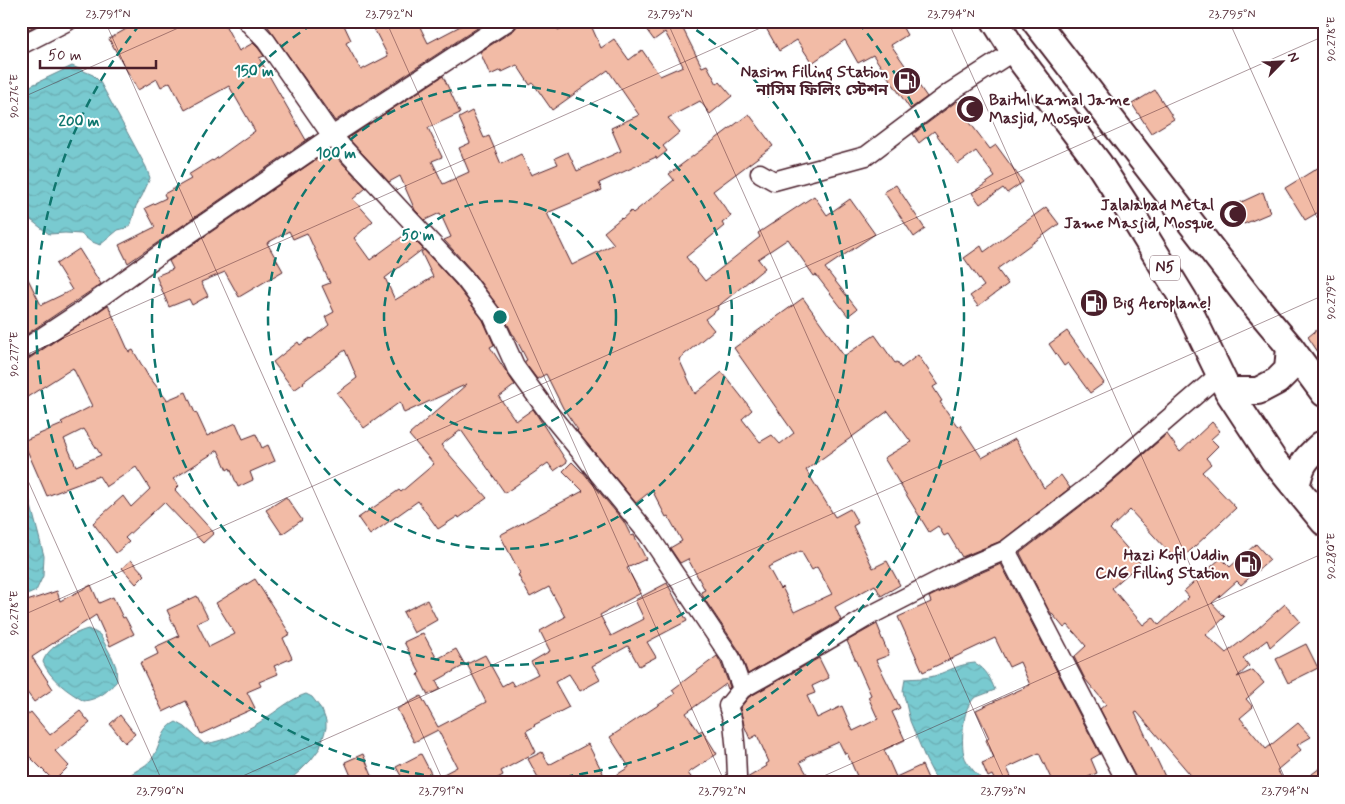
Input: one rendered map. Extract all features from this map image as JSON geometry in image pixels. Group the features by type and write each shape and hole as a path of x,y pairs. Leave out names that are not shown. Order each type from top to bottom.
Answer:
{"highway":[{"name":"N5","path":"995,21 1014,51 1099,164 1184,300 1224,382 1274,461 1324,522"},
{"path":"1035,21 1324,393"},
{"path":"1224,382 1258,391 1277,381 1288,370 1290,347"},
{"path":"1296,487 1299,470 1306,458 1321,445 1324,445"}],"street":[{"path":"21,45 68,21"},
{"path":"247,21 266,41 332,136 464,278 492,315 516,368 554,420 648,534 731,658 742,689"},
{"path":"21,351 83,310 166,250 332,136 508,21"},
{"path":"760,173 774,181 866,156 952,91 1014,51"},
{"path":"734,783 737,776 736,752 733,722 728,706 742,689 871,615 957,570 1006,550 1224,382"},
{"path":"1006,550 1127,783"}],"water":[{"path":"72,66 93,75 100,82 146,167 150,178 136,206 131,224 126,228 118,230 100,245 90,241 81,234 49,234 27,217 21,217 21,96 30,86"},
{"path":"21,453 22,471 44,556 43,576 36,591 27,595 21,595"},
{"path":"88,629 100,635 116,667 117,681 94,699 84,701 60,685 50,674 43,662 45,656 61,641"},
{"path":"975,663 985,671 995,690 974,698 968,706 963,727 963,751 965,759 970,766 986,783 938,783 910,721 903,691 905,679 925,678"},
{"path":"306,694 312,697 322,710 326,721 326,728 320,748 311,760 286,783 127,783 128,776 151,760 167,729 176,722 185,727 204,744 246,730"}],"building":[{"path":"21,21 44,21 21,33"},
{"path":"140,21 223,21 239,51 253,43 258,48 264,56 259,58 306,140 314,135 128,263 119,245 155,227 145,208 166,198 164,194 191,179 188,175 213,161 255,131 229,86 185,110 170,82 161,87 157,79 138,90 109,39"},
{"path":"264,21 342,21 351,40 346,43 361,70 388,56 370,21 417,21 428,43 470,21 488,21 335,121"},
{"path":"518,21 554,21 558,30 578,21 589,21 601,48 614,39 629,60 642,50 660,76 683,66 665,32 654,40 640,21 679,21 702,67 707,65 717,84 720,82 732,96 710,114 700,101 668,118 680,132 663,146 667,151 657,159 656,157 599,183 602,190 547,213 572,265 614,244 604,232 631,211 633,213 674,180 669,174 749,114 773,146 713,191 731,216 722,223 724,226 686,257 705,281 760,237 758,233 814,196 827,215 850,199 875,234 825,268 857,309 848,316 816,275 814,276 788,239 758,259 765,268 705,319 714,330 679,359 695,394 722,372 752,410 742,419 760,442 772,435 780,444 794,433 734,348 803,298 844,356 875,335 895,363 897,362 901,368 918,355 938,384 933,387 942,401 940,402 958,427 960,425 982,458 1015,439 1044,488 1061,475 1070,488 1001,541 962,557 948,534 944,536 938,526 929,532 884,458 911,442 888,411 806,470 835,517 850,509 858,523 853,526 873,568 887,561 900,585 881,596 875,585 835,607 841,620 748,674 740,652 705,600 701,592 705,590 688,559 680,563 670,548 682,541 668,516 666,517 652,490 636,503 577,431 546,374 537,379 525,363 527,360 500,309 472,271 444,240 451,237 440,213 425,220 415,210 400,176 389,182 348,138 443,76 460,113 428,128 442,157 432,161 443,184 469,172 459,148 470,143 459,118 472,111 484,138 489,136 501,164 521,154 531,175 558,164 555,158 568,152 577,171 621,151 611,128 639,115 608,70 552,110 533,83 530,85 517,65 490,75 480,52 514,30","holes":["801,551 812,570 817,567 832,594 794,612 782,587 780,589 768,567"]},
{"path":"762,21 899,21 907,35 891,45 927,97 910,109 873,55 858,63 845,40 812,63 797,40 779,51"},
{"path":"1155,90 1174,119 1151,133 1132,104"},
{"path":"957,101 963,109 961,111 990,149 996,145 1023,182 1007,193 1003,188 980,204 972,193 995,177 976,151 958,164 934,131 919,143 913,134"},
{"path":"330,150 366,188 353,199 373,221 354,238 370,260 407,233 423,249 385,278 395,300 433,277 421,252 424,250 456,285 483,320 494,345 490,347 515,385 499,397 516,421 533,409 567,462 554,471 548,463 505,493 461,430 441,445 487,498 459,518 458,516 438,529 418,501 370,535 358,518 399,490 401,492 434,464 409,435 467,384 404,413 400,402 364,428 337,393 357,378 345,350 294,390 273,362 298,342 300,345 311,339 329,325 325,317 334,312 322,286 330,283 307,233 293,239 289,231 267,243 283,271 239,297 225,272 201,282 208,296 192,305 189,299 169,307 156,276 173,269 169,261"},
{"path":"1324,164 1324,209 1305,220 1285,188"},
{"path":"896,185 925,229 914,237 884,192"},
{"path":"1263,192 1270,213 1244,224 1235,205"},
{"path":"1046,207 1059,224 997,269 1008,284 978,306 970,296 984,286 964,258 981,246 984,252"},
{"path":"79,249 101,284 21,338 21,265 41,305 72,290 56,264"},
{"path":"108,305 129,352 133,350 147,374 167,400 186,392 207,436 236,423 243,439 256,434 262,448 268,445 275,461 250,472 253,480 238,487 230,468 227,470 218,450 173,479 179,486 175,490 214,533 203,543 164,502 125,538 129,542 116,553 93,523 123,496 131,507 150,489 136,467 106,487 99,476 47,496 23,441 63,424 61,422 92,406 73,368 21,401 21,362 27,360","holes":["84,429 101,455 76,466 64,439"]},
{"path":"1324,324 1324,361 1308,337"},
{"path":"1067,331 1104,383 1090,393 1068,363 1064,366 1049,344"},
{"path":"1212,422 1220,431 1211,439 1218,446 1206,458 1211,464 1202,472 1236,508 1178,562 1130,510 1110,529 1140,563 1112,588 1143,625 1153,617 1159,625 1189,597 1184,591 1221,558 1230,567 1256,544 1270,560 1241,585 1237,581 1212,603 1225,617 1206,635 1226,653 1285,604 1300,621 1270,647 1267,640 1243,658 1249,666 1237,677 1253,670 1264,683 1246,699 1253,707 1240,718 1266,749 1298,723 1311,737 1297,745 1301,750 1277,770 1286,783 1201,783 1197,778 1195,780 1137,712 1135,713 1168,783 1138,783 1100,709 1106,704 1085,679 1074,657 1086,646 1068,625 1064,628 1048,609 1020,553 1108,485 1167,434 1180,452"},
{"path":"572,462 583,472 624,522 631,536 634,535 646,559 627,568 641,593 600,615 611,636 644,619 635,600 667,583 687,621 647,642 656,657 639,666 628,646 592,666 600,680 580,691 569,674 555,682 569,707 526,731 536,752 501,771 503,775 489,783 405,783 396,767 421,754 434,779 457,767 438,730 414,742 397,709 421,696 438,727 486,702 467,664 485,655 502,686 511,681 514,686 538,674 531,662 550,651 540,631 565,617 549,587 530,597 500,535 583,491 563,471"},
{"path":"286,497 302,520 282,534 266,510"},
{"path":"131,560 145,575 136,584 122,568"},
{"path":"1001,564 1100,754 1091,759 1097,773 1075,783 1053,783 1039,753 1007,768 1014,783 996,783 992,775 988,777 982,763 994,758 986,740 989,738 976,710 1030,685 1020,662 1009,667 995,638 923,672 898,617 931,602 929,597"},
{"path":"255,579 290,634 283,638 292,658 274,666 278,674 259,682 261,686 247,692 255,708 201,734 186,701 163,712 140,663 158,654 155,647 179,636 167,610 197,596 208,618 197,623 209,647 235,634 216,603"},
{"path":"91,585 99,603 113,597 123,618 125,617 134,634 110,646 96,615 32,657 53,689 34,702 21,684 21,640 28,651 21,638 21,629 25,627 21,618 21,603 57,591 60,601"},
{"path":"427,600 437,620 414,633 403,612"},
{"path":"877,624 889,655 876,660 900,708 892,712 905,740 884,750 896,777 922,765 930,783 860,783 847,753 845,754 839,742 805,757 806,759 800,762 812,783 746,783 747,778 767,766 766,764 769,762 757,735 750,739 740,708 749,697 819,658 829,678 812,686 815,693 807,696 817,718 842,706 853,731 878,719 868,697 871,695 847,641"},
{"path":"423,633 437,659 456,649 465,665 436,681 440,689 428,695 418,675 420,673 404,642"},
{"path":"1306,644 1318,668 1288,683 1276,659"},
{"path":"717,656 730,687 728,689 726,684 686,713 699,732 702,730 717,754 688,773 695,783 669,783 665,778 657,783 541,783 528,759 542,752 549,765 588,744 607,781 629,767 610,737 675,694 672,690"},
{"path":"80,711 90,723 55,751 69,766 54,781 21,748 21,720 31,712 50,735"},
{"path":"120,715 135,734 125,743 110,724"},
{"path":"363,754 375,783 354,783 345,762"},
{"path":"1324,765 1324,783 1300,783"}],"place":[{"name":"Nasim Filling Station নাসিম ফিলিং স্টেশন","path":"907,81"},
{"name":"Baitul Kamal Jame Masjid, Mosque","path":"970,109"},
{"name":"Jalalabad Metal Jame Masjid, Mosque","path":"1233,214"},
{"name":"Big Aeroplane!","path":"1094,303"},
{"name":"Hazi Kofil Uddin CNG Filling Station","path":"1248,564"}]}
